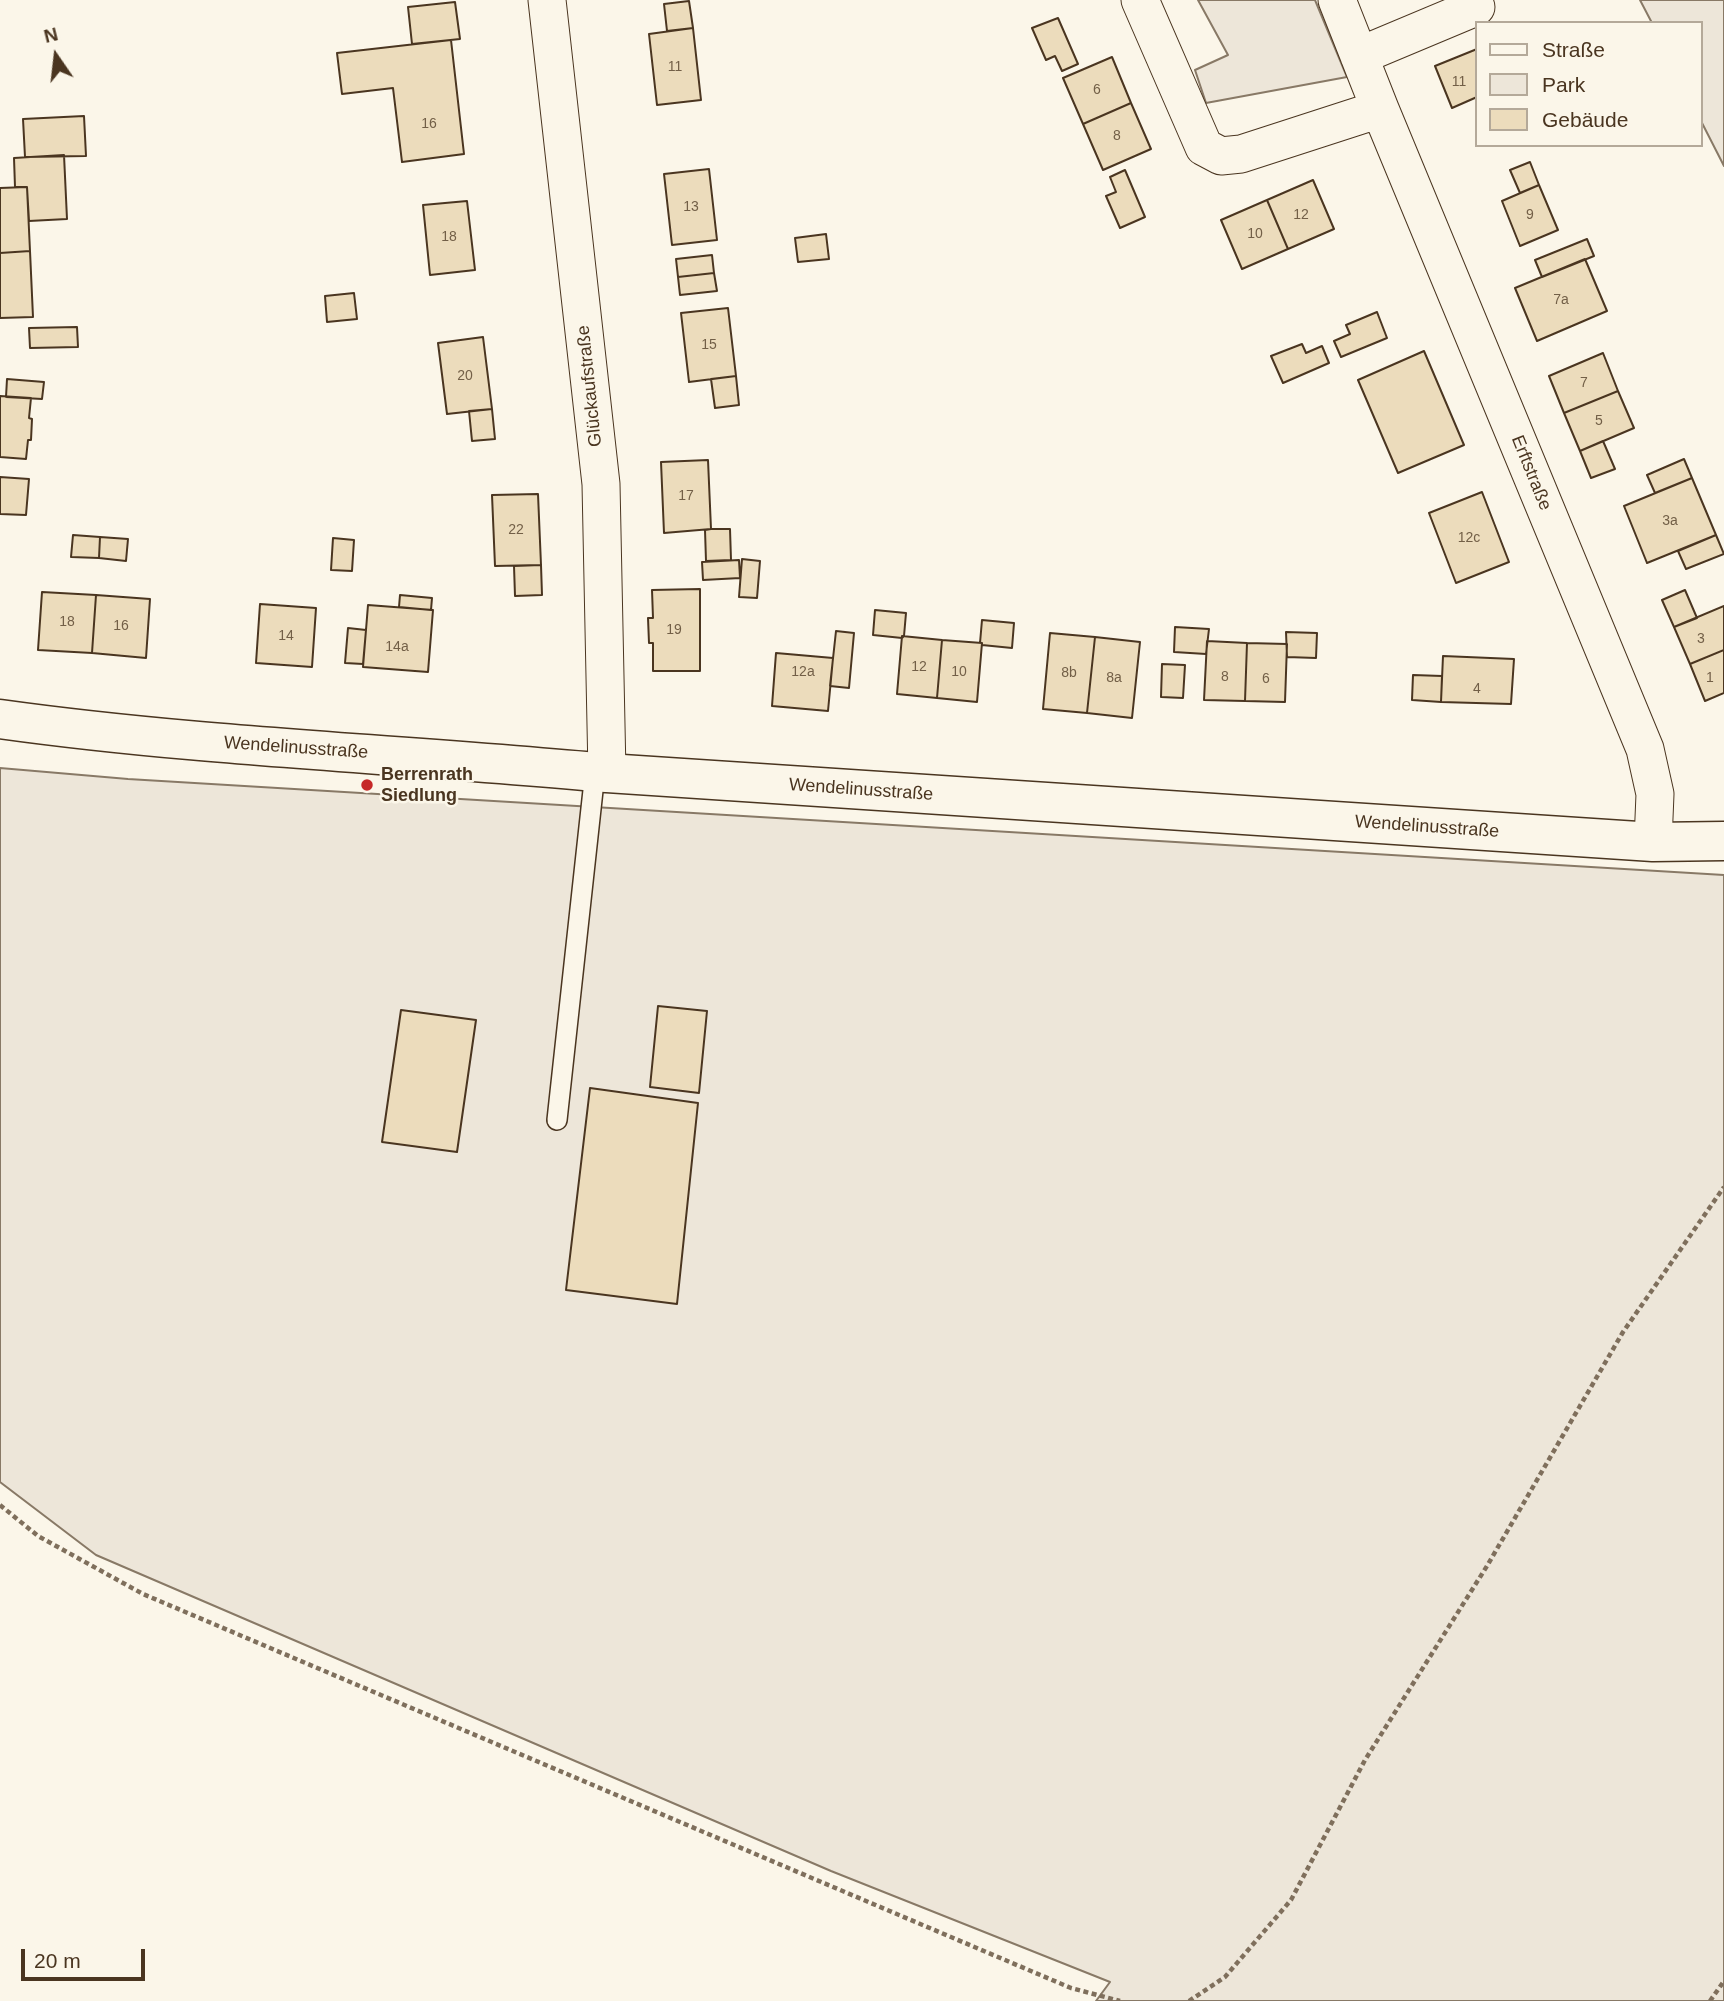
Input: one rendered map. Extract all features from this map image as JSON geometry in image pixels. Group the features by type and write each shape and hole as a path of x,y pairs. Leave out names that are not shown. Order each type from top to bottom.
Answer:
{"main road":[{"name":"Wendelinusstraße","path":"0,719 216,743 601,772 1653,842 1724,841"}],"street":[{"name":"Glückaufstraße","path":"547,0 601,484 601,772"},
{"path":"1140,0 1204,147 1221,156 1241,154 1380,110"},
{"name":"Erftstraße","path":"1337,0 1645,749 1655,794 1653,842"},
{"path":"1359,56 1476,7"}],"lane":[{"path":"558,1120 601,772"}],"path":[{"path":"1189,2001 1225,1977 1291,1900 1365,1760 1487,1566 1623,1332 1724,1187"},
{"path":"0,1505 38,1536 143,1594 1071,1988 1121,2001"},
{"path":"1710,2001 1724,1981"}],"green space":[{"path":"1198,0 1315,0 1347,77 1206,103 1195,70 1228,55"},
{"path":"1640,0 1724,0 1724,166 1703,125 1703,21 1651,21"},
{"path":"0,768 128,779 1724,875 1724,2001 1096,2001 1110,1982 831,1871 96,1555 0,1482"}],"building":[{"path":"689,1 693,28 667,31 664,4"},
{"path":"455,2 460,39 412,44 408,7"},
{"path":"1058,18 1078,64 1062,71 1055,56 1046,60 1032,28"},
{"path":"693,28 701,100 657,105 649,34"},
{"path":"451,40 464,154 402,162 393,88 342,94 337,53"},
{"path":"1476,49 1476,97 1452,108 1435,66"},
{"path":"1112,57 1131,103 1083,124 1063,78"},
{"path":"1131,103 1151,149 1103,170 1083,124"},
{"path":"84,116 86,156 25,157 23,119"},
{"path":"64,155 67,219 29,221 27,187 15,187 14,158"},
{"path":"1530,162 1539,185 1520,193 1510,170"},
{"path":"709,169 717,240 672,245 664,174"},
{"path":"1125,170 1145,217 1120,228 1106,196 1116,192 1110,177"},
{"path":"1313,180 1334,229 1288,249 1267,200"},
{"path":"1539,185 1558,230 1520,246 1502,201"},
{"path":"27,187 30,251 0,253 0,188"},
{"path":"1267,200 1288,249 1242,269 1221,220"},
{"path":"467,201 475,270 430,275 423,205"},
{"path":"826,234 829,259 798,262 795,238"},
{"path":"1587,239 1594,256 1542,277 1535,260"},
{"path":"30,251 33,317 0,318 0,253"},
{"path":"712,255 714,273 678,277 676,259"},
{"path":"1585,259 1607,311 1537,341 1515,288"},
{"path":"714,273 717,291 680,295 678,277"},
{"path":"354,293 357,319 327,322 325,296"},
{"path":"728,308 736,376 689,382 681,313"},
{"path":"1377,312 1387,338 1341,357 1334,341 1350,334 1346,325"},
{"path":"77,327 78,347 30,348 29,328"},
{"path":"483,337 492,409 447,414 438,343"},
{"path":"1302,344 1306,353 1322,346 1329,363 1283,383 1271,356"},
{"path":"1424,351 1464,445 1398,473 1358,380"},
{"path":"1603,353 1618,391 1564,413 1549,376"},
{"path":"736,376 739,405 715,408 711,379"},
{"path":"7,379 44,382 42,399 6,397"},
{"path":"1618,391 1634,428 1580,451 1564,413"},
{"path":"0,396 31,398 31,440 28,440 26,459 0,457"},
{"path":"492,409 495,439 472,441 469,411"},
{"path":"1603,441 1615,469 1591,478 1580,451"},
{"path":"1684,459 1692,478 1655,493 1647,475"},
{"path":"708,460 711,529 664,533 661,462"},
{"path":"0,477 29,479 26,515 0,514"},
{"path":"1692,478 1716,535 1647,563 1624,506"},
{"path":"1482,492 1509,562 1456,583 1429,513"},
{"path":"538,494 541,565 495,566 492,495"},
{"path":"730,529 731,560 706,561 705,530"},
{"path":"73,535 100,537 99,558 71,557"},
{"path":"1716,535 1724,554 1686,569 1678,551"},
{"path":"100,537 128,539 126,561 99,558"},
{"path":"333,538 354,540 352,571 331,570"},
{"path":"742,559 760,561 757,598 739,597"},
{"path":"739,560 740,578 703,580 702,562"},
{"path":"541,565 542,595 515,596 514,566"},
{"path":"700,589 700,671 653,671 653,643 649,643 648,618 653,618 652,590"},
{"path":"1685,590 1697,618 1674,627 1662,600"},
{"path":"42,592 96,595 92,653 38,650"},
{"path":"96,595 150,599 146,658 92,653"},
{"path":"400,595 432,598 431,610 399,607"},
{"path":"260,604 316,608 312,667 256,663"},
{"path":"368,605 433,610 428,672 363,667"},
{"path":"1724,606 1724,650 1690,664 1674,627"},
{"path":"875,610 906,613 904,636 873,635"},
{"path":"982,620 1014,623 1012,648 982,645"},
{"path":"1175,627 1209,629 1206,654 1174,652"},
{"path":"348,628 366,630 363,664 345,663"},
{"path":"836,631 854,633 849,688 830,686"},
{"path":"1286,632 1317,633 1316,658 1287,657"},
{"path":"1050,633 1095,637 1087,713 1043,709"},
{"path":"902,636 942,640 937,698 897,694"},
{"path":"1095,637 1140,642 1132,718 1087,713"},
{"path":"942,640 982,643 977,702 937,698"},
{"path":"1207,641 1247,643 1245,701 1204,700"},
{"path":"1247,643 1287,644 1285,702 1245,701"},
{"path":"1724,650 1724,693 1705,701 1690,664"},
{"path":"776,653 833,658 828,711 772,706"},
{"path":"1443,656 1514,659 1511,704 1441,702"},
{"path":"1162,664 1185,665 1183,698 1161,697"},
{"path":"1413,675 1442,676 1441,702 1412,700"},
{"path":"658,1006 707,1011 699,1093 650,1087"},
{"path":"401,1010 476,1020 457,1152 382,1142"},
{"path":"590,1088 698,1103 677,1304 566,1290"}],"place":[{"name":"Berrenrath Siedlung","path":"367,785"}]}
